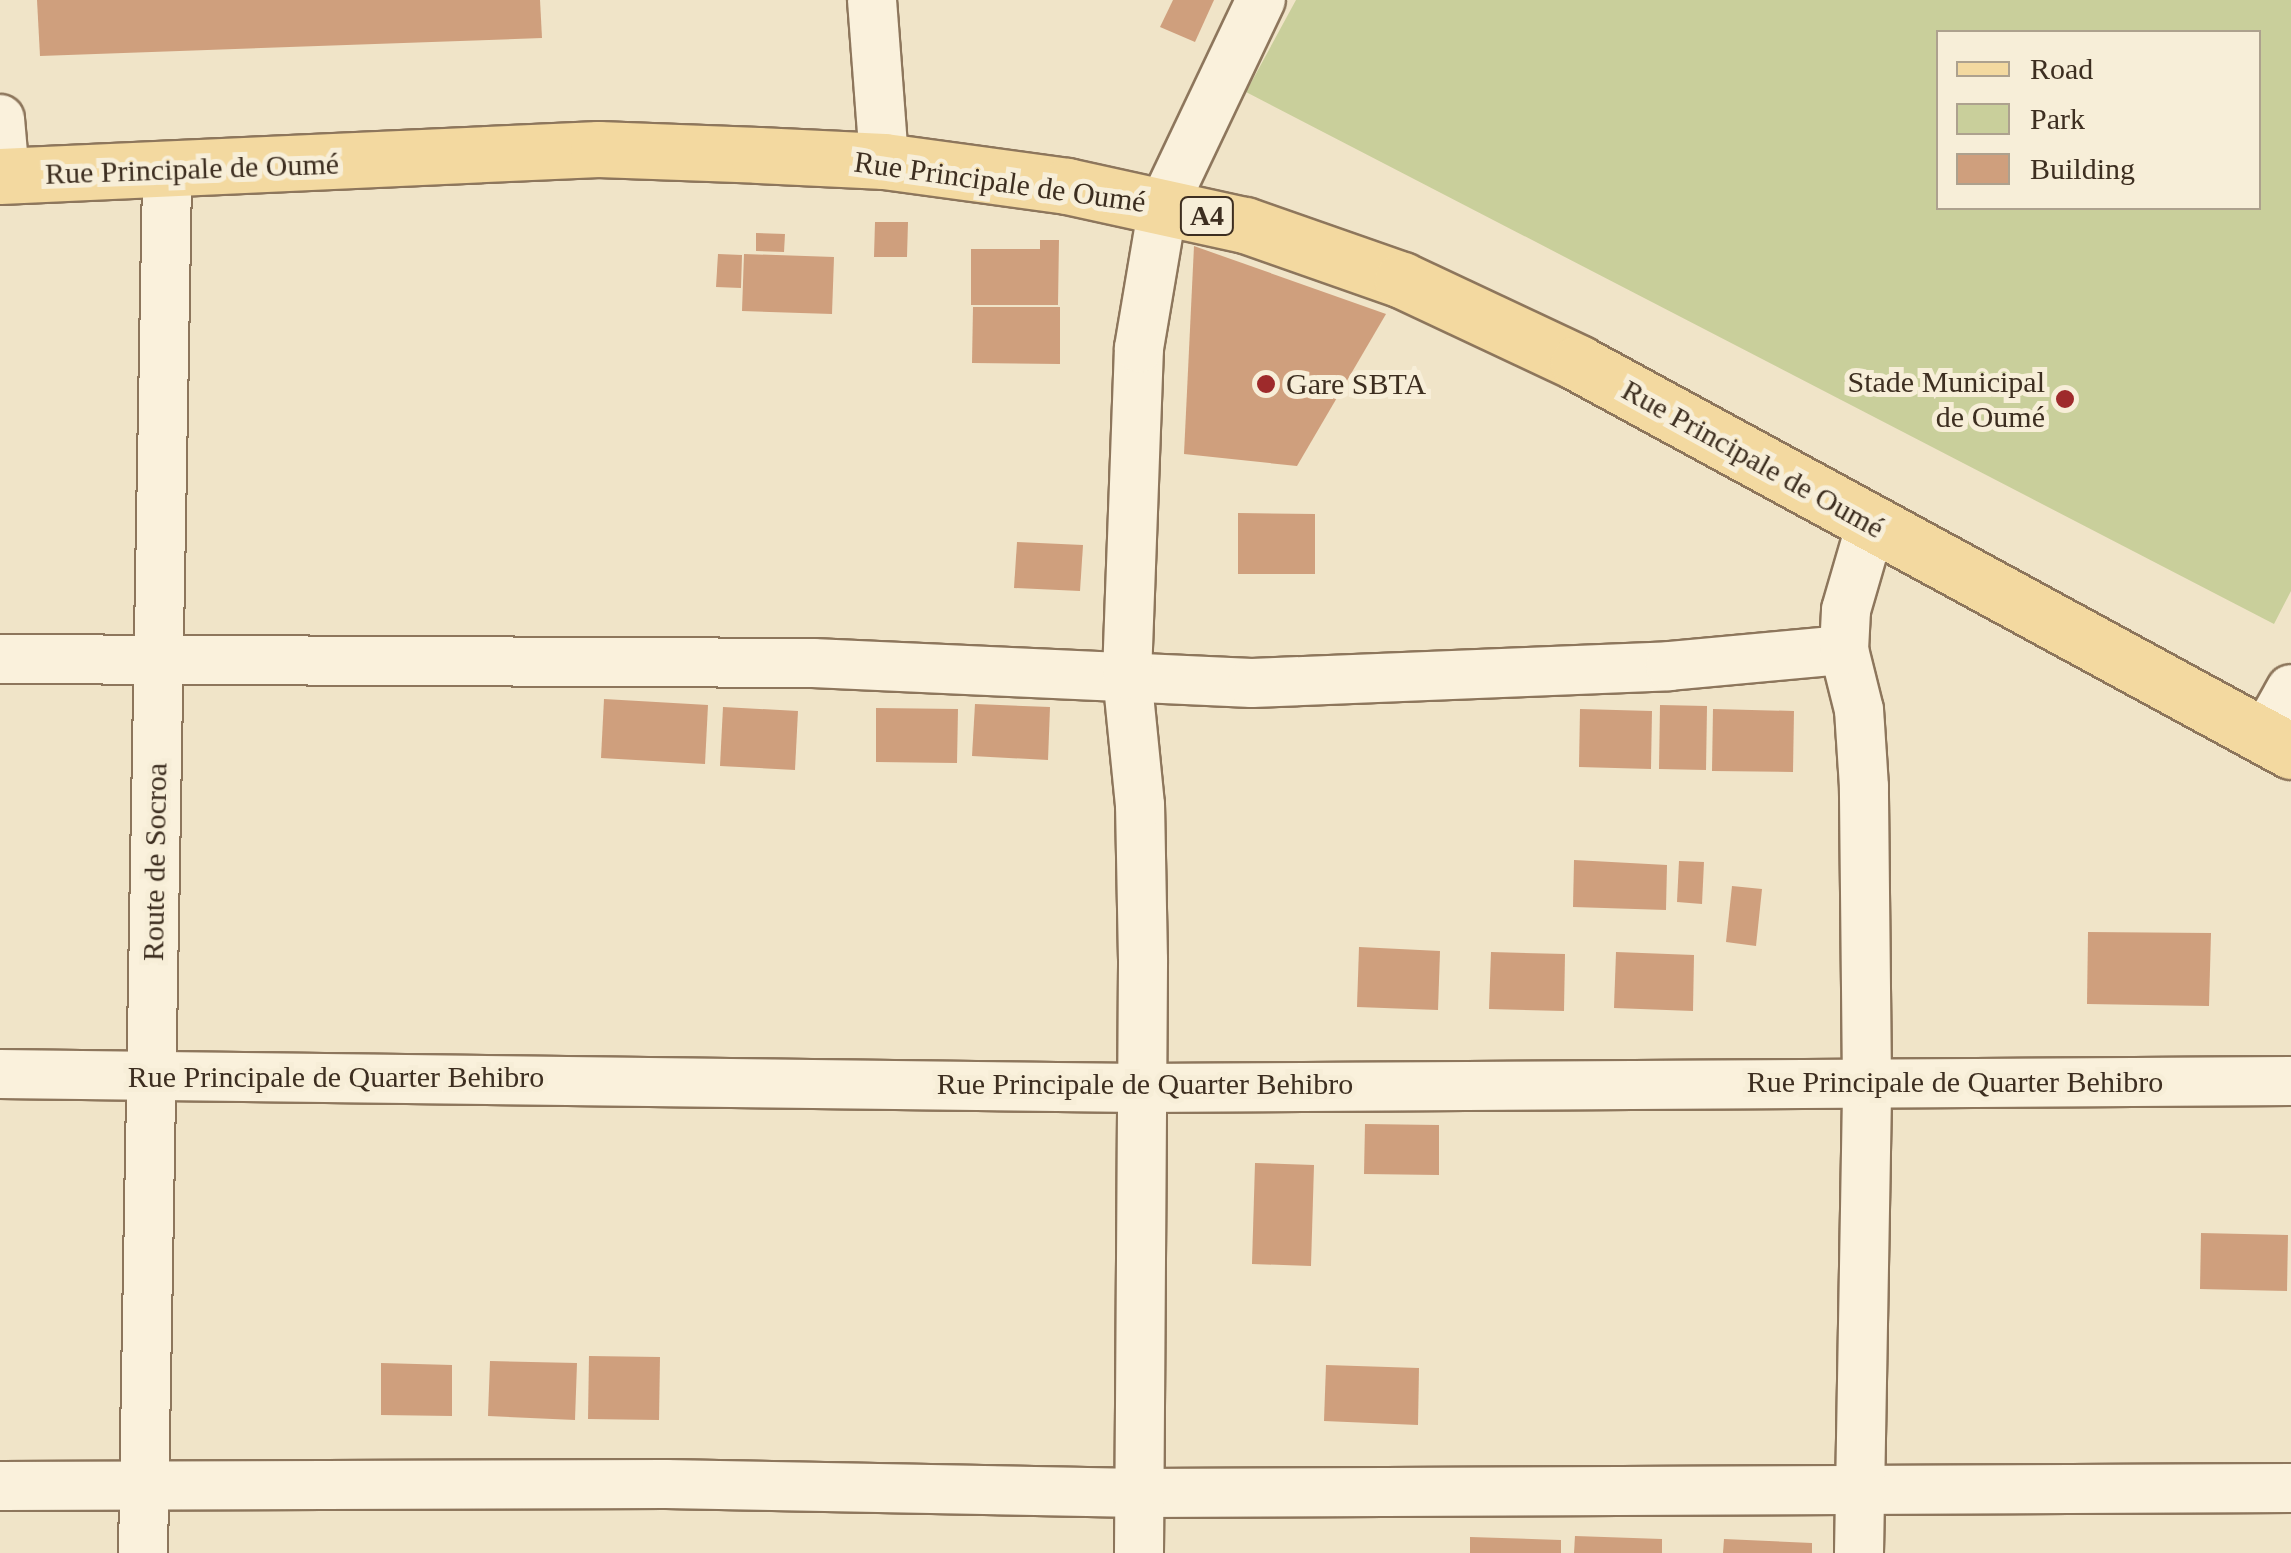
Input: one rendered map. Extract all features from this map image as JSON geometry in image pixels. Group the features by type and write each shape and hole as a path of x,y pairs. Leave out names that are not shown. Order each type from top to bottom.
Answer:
{"main road":[{"name":"Rue Principale de Oumé","path":"3,176 167,172 598,149 884,161 1162,206 1245,224 1402,280 1578,364 2277,745"}],"street":[{"path":"872,0 884,161"},
{"path":"1139,1553 1140,805 1127,675 1139,348 1162,206 1261,0"},
{"path":"0,119 3,176"},
{"name":"Route de Socroa","path":"144,1553 167,172"},
{"path":"1859,1553 1857,1487 1868,1083 1864,787 1859,710 1844,650 1846,610 1872,524"},
{"path":"0,659 158,661 445,656 1340,682 1844,650"},
{"path":"2277,745 2291,689"},
{"name":"Rue Principale de Quarter Behibro","path":"0,1074 1140,1088 2291,1080"},
{"path":"0,1486 666,1484 1140,1493 2291,1488"}],"green space":[{"name":"Stade Municipal de Oumé","path":"1296,0 2291,0 2291,591 2274,624 1246,92"}],"building":[{"path":"37,0 540,0 542,38 40,56"},
{"path":"1173,0 1214,0 1195,42 1160,27"},
{"path":"875,222 908,222 907,257 874,257"},
{"path":"756,233 785,234 784,252 756,251"},
{"path":"1040,240 1059,240 1058,305 971,305 971,249 1040,249"},
{"name":"Gare SBTA","path":"1194,246 1386,314 1297,466 1184,454"},
{"path":"718,254 742,255 741,288 716,287"},
{"path":"744,254 834,257 832,314 742,311"},
{"path":"973,307 1060,307 1060,364 972,363"},
{"path":"1238,513 1315,514 1315,574 1238,574"},
{"path":"1017,542 1083,545 1080,591 1014,588"},
{"path":"604,699 708,705 705,764 601,758"},
{"path":"975,704 1050,707 1048,760 972,756"},
{"path":"1660,705 1707,706 1706,770 1659,769"},
{"path":"723,707 798,711 795,770 720,766"},
{"path":"876,708 958,709 957,763 876,762"},
{"path":"1580,709 1652,711 1651,769 1579,767"},
{"path":"1713,709 1794,711 1793,772 1712,771"},
{"path":"1574,860 1667,865 1666,910 1573,907"},
{"path":"1679,861 1704,862 1702,904 1677,902"},
{"path":"1732,886 1762,889 1756,946 1726,942"},
{"path":"2088,932 2211,933 2209,1006 2087,1004"},
{"path":"1359,947 1440,951 1438,1010 1357,1007"},
{"path":"1491,952 1565,954 1564,1011 1489,1009"},
{"path":"1616,952 1694,955 1693,1011 1614,1008"},
{"path":"1365,1124 1439,1125 1439,1175 1364,1174"},
{"path":"1255,1163 1314,1165 1311,1266 1252,1264"},
{"path":"2201,1233 2288,1235 2287,1291 2200,1289"},
{"path":"589,1356 660,1357 659,1420 588,1419"},
{"path":"490,1361 577,1363 575,1420 488,1416"},
{"path":"381,1363 452,1365 452,1416 381,1415"},
{"path":"1326,1365 1419,1368 1418,1425 1324,1421"},
{"path":"1575,1536 1662,1539 1662,1553 1574,1553"},
{"path":"1470,1537 1561,1540 1561,1553 1470,1553"},
{"path":"1724,1539 1812,1543 1812,1553 1723,1553"}],"place":[{"name":"Gare SBTA","path":"1266,384"},
{"name":"Stade Municipal de Oumé","path":"2065,399"}]}
